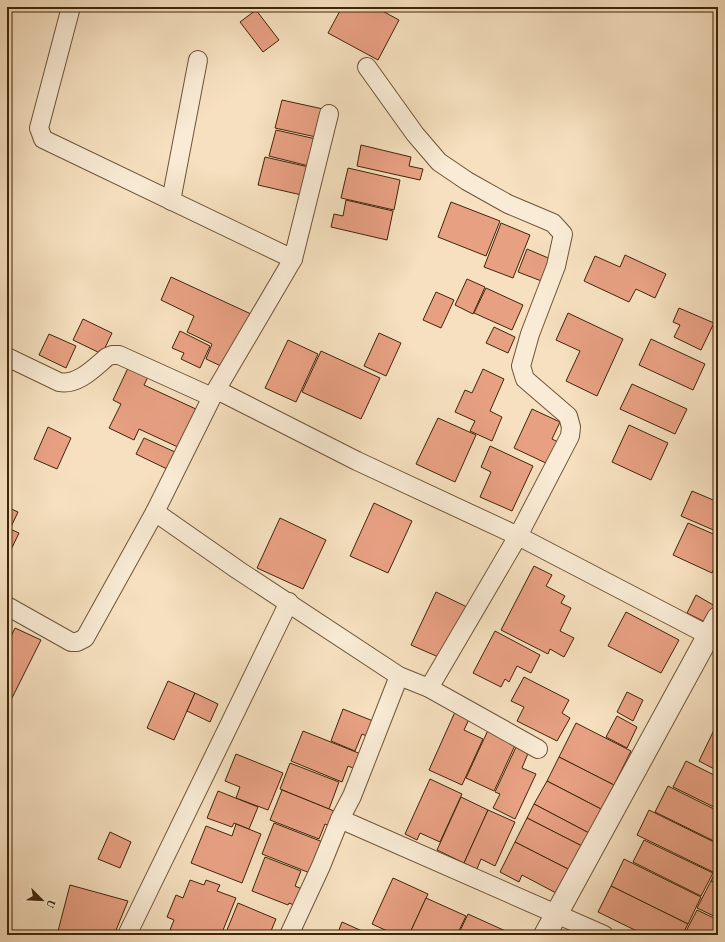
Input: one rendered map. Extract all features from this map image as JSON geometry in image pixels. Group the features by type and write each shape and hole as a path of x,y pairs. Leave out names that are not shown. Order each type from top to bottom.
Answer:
{"street":[{"path":"71,7 39,128 43,139 292,259"},
{"path":"171,201 198,60"},
{"path":"367,67 415,134 439,162 467,181 508,204 552,224 563,234 556,266 530,334 521,366 525,379 568,416 571,427 566,447 544,484 518,536 429,688"},
{"path":"7,606 70,642 77,642 85,638 155,512 215,394 292,259 329,114"},
{"path":"7,357 66,384 73,382 108,357 112,355 120,356 215,394 713,626 555,914 545,935"},
{"path":"155,512 238,570 399,676 429,688 538,749"},
{"path":"127,935 288,602"},
{"path":"289,935 321,866 340,819 352,796 399,676"},
{"path":"340,819 604,935"}],"building":[{"path":"342,7 375,7 399,20 378,60 328,33"},
{"path":"256,10 279,40 263,52 240,22"},
{"path":"282,100 323,109 316,137 275,128"},
{"path":"276,130 316,139 309,166 269,156"},
{"path":"361,145 411,157 409,166 423,169 420,180 357,166"},
{"path":"265,157 313,168 306,196 258,185"},
{"path":"348,168 400,180 394,210 341,198"},
{"path":"346,200 393,211 387,240 331,227 334,214 343,216"},
{"path":"451,202 500,221 486,256 438,237"},
{"path":"501,223 530,235 513,278 484,267"},
{"path":"527,249 553,260 544,282 518,272"},
{"path":"625,255 666,274 655,298 636,289 629,302 584,281 595,256 620,267"},
{"path":"171,277 251,314 225,368 206,359 212,344 187,332 194,316 161,300"},
{"path":"467,279 485,287 473,314 455,305"},
{"path":"486,288 523,305 512,330 474,313"},
{"path":"436,292 454,300 441,328 423,320"},
{"path":"679,308 714,323 701,350 674,337 680,325 673,322"},
{"path":"568,313 623,339 597,396 566,381 580,351 556,340"},
{"path":"83,319 112,333 102,354 73,340"},
{"path":"494,327 515,337 508,353 486,343"},
{"path":"180,331 210,346 200,368 181,359 184,353 172,348"},
{"path":"379,333 401,343 386,376 364,366"},
{"path":"49,334 76,346 66,368 39,355"},
{"path":"651,339 705,364 693,390 639,365"},
{"path":"288,340 318,354 296,402 265,388"},
{"path":"321,351 380,378 361,419 302,392"},
{"path":"128,368 148,377 144,385 198,410 180,448 139,429 134,440 109,428 121,404 113,400"},
{"path":"483,369 504,379 490,411 502,417 492,441 470,431 475,421 455,412 465,390 472,393"},
{"path":"632,384 687,409 675,434 620,409"},
{"path":"532,409 560,422 552,439 558,442 548,464 514,448"},
{"path":"438,418 476,435 455,482 416,464"},
{"path":"629,425 668,443 651,480 612,462"},
{"path":"48,427 71,438 57,469 34,459"},
{"path":"144,438 175,452 167,469 136,454"},
{"path":"490,446 533,466 512,511 480,497 491,472 481,467"},
{"path":"692,491 718,502 718,532 681,516"},
{"path":"374,503 412,521 388,573 350,556"},
{"path":"7,507 18,512 10,529 19,533 8,556"},
{"path":"280,518 326,540 303,589 257,568"},
{"path":"688,523 718,536 718,560 712,573 673,555"},
{"path":"534,566 552,575 546,586 565,596 561,603 571,608 560,631 574,638 564,657 550,649 548,654 501,630"},
{"path":"436,592 467,607 443,659 411,645"},
{"path":"696,595 715,606 707,623 687,613"},
{"path":"626,612 679,640 661,673 608,646"},
{"path":"15,628 41,640 12,698 7,695 7,645"},
{"path":"495,631 540,655 531,673 517,666 509,682 505,679 501,687 473,673"},
{"path":"524,677 569,700 562,713 570,718 557,741 517,721 524,707 511,701"},
{"path":"168,681 195,693 174,740 147,728"},
{"path":"627,692 643,700 633,721 617,712"},
{"path":"195,693 218,704 210,722 187,711"},
{"path":"343,709 378,723 371,738 362,734 355,751 331,741"},
{"path":"455,712 469,719 464,730 483,739 462,785 429,770"},
{"path":"617,716 637,727 627,748 606,737"},
{"path":"576,723 631,751 614,785 559,757"},
{"path":"489,728 517,741 494,791 466,778"},
{"path":"714,730 718,732 718,771 699,761"},
{"path":"303,731 366,756 360,771 348,766 342,782 291,761"},
{"path":"517,745 529,751 522,768 536,774 515,819 493,808 500,794 495,792"},
{"path":"236,754 283,773 268,810 236,798 240,787 225,781"},
{"path":"559,757 614,785 601,809 547,781"},
{"path":"686,761 718,777 718,809 673,787"},
{"path":"290,763 339,782 329,809 280,789"},
{"path":"430,779 462,794 440,842 420,833 417,840 405,834"},
{"path":"547,781 601,809 589,833 534,804"},
{"path":"668,786 718,811 718,843 655,812"},
{"path":"282,790 339,813 334,828 325,824 319,839 270,820"},
{"path":"218,791 258,807 249,829 234,823 232,827 207,818"},
{"path":"461,797 488,810 464,863 437,850"},
{"path":"534,804 589,833 582,846 527,818"},
{"path":"488,810 515,822 495,866 481,859 477,869 464,863"},
{"path":"649,810 718,844 718,862 713,872 637,835"},
{"path":"527,818 582,846 570,870 515,842"},
{"path":"274,823 328,844 315,875 262,854"},
{"path":"236,824 261,834 242,883 191,863 206,826 232,836"},
{"path":"110,832 131,842 120,868 98,859"},
{"path":"644,840 713,873 701,896 633,862"},
{"path":"515,842 570,870 558,894 522,875 519,882 500,872"},
{"path":"265,857 301,871 295,886 307,891 301,908 289,903 288,905 252,891"},
{"path":"624,859 701,897 688,924 611,886"},
{"path":"718,867 718,884 711,881"},
{"path":"393,878 428,894 409,935 396,935 372,924"},
{"path":"190,880 204,885 206,880 220,885 217,891 236,898 221,935 184,935 170,930 174,920 167,917 176,895 183,898"},
{"path":"711,881 718,884 718,918 697,908"},
{"path":"70,885 128,901 114,935 57,935"},
{"path":"611,886 688,924 682,935 645,935 598,912"},
{"path":"426,898 466,916 457,935 409,935"},
{"path":"238,903 276,919 271,931 275,932 274,935 225,935"},
{"path":"697,910 718,920 718,935 684,935"},
{"path":"468,914 510,933 509,935 458,935"},
{"path":"342,922 371,935 337,935"}]}
